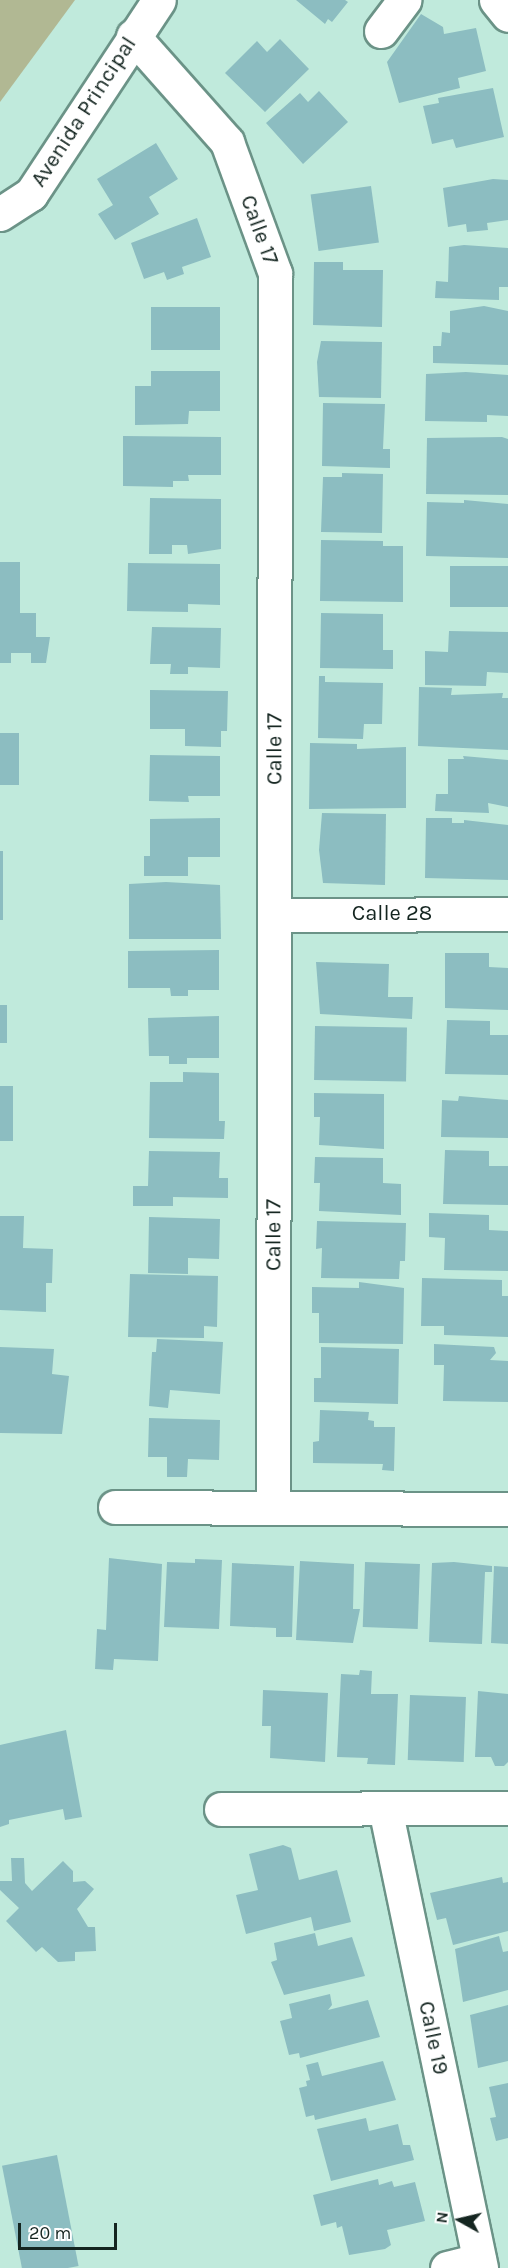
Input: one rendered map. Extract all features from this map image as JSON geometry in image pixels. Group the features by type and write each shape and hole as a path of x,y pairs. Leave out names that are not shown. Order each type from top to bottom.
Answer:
{"street":[{"name":"Avenida Principal","path":"0,214 31,194 133,36 159,0"},
{"path":"381,31 404,0"},
{"path":"496,0 508,15"},
{"name":"Calle 17","path":"133,36 227,142 275,273 273,1506"},
{"name":"Calle 28","path":"275,915 508,914"},
{"path":"116,1507 273,1506 508,1509"},
{"name":"Calle 19","path":"386,1808 480,2264"},
{"path":"221,1809 508,1808"},
{"path":"447,2268 480,2264"}],"green space":[{"path":"0,0 75,0 0,102"}],"building":[{"path":"296,0 345,0 348,2 332,22 328,19 325,24"},
{"path":"421,14 443,27 444,34 476,28 486,71 458,78 460,88 399,103 387,62"},
{"path":"280,39 309,69 265,112 225,73 257,41 267,52"},
{"path":"493,88 504,137 456,148 453,139 432,144 423,106 439,103 438,98"},
{"path":"319,91 348,122 303,164 266,123 300,93 308,102"},
{"path":"156,143 178,179 149,197 159,214 115,240 98,214 113,205 97,179"},
{"path":"493,179 508,180 508,220 487,223 488,230 467,232 466,224 448,227 443,188"},
{"path":"371,186 379,242 319,251 311,194"},
{"path":"197,218 211,257 182,267 184,274 167,280 164,272 144,279 131,243"},
{"path":"464,245 508,248 508,287 499,287 499,300 435,298 436,281 448,282 449,247"},
{"path":"314,262 343,262 343,270 383,270 382,327 313,325"},
{"path":"484,306 508,311 508,365 433,363 433,346 441,346 442,332 450,333 450,311"},
{"path":"151,307 220,307 220,350 151,350"},
{"path":"321,341 382,342 381,398 319,397 317,362"},
{"path":"151,371 220,371 220,411 189,411 188,424 135,425 135,386 151,386"},
{"path":"466,372 508,375 508,416 487,415 487,422 425,421 426,374"},
{"path":"323,403 385,404 383,449 390,449 390,468 322,466"},
{"path":"123,436 221,437 221,475 188,475 189,481 173,481 173,487 123,486"},
{"path":"502,437 508,439 508,495 426,494 427,438"},
{"path":"342,473 383,474 382,533 321,532 323,477 342,477"},
{"path":"150,498 221,499 221,549 188,554 187,545 172,545 172,554 149,554"},
{"path":"464,500 508,504 508,558 426,556 427,502 464,503"},
{"path":"321,540 383,541 383,546 403,546 403,602 320,601"},
{"path":"0,562 20,562 20,613 36,613 36,637 50,637 46,663 31,663 31,653 11,653 11,663 0,663"},
{"path":"128,563 220,564 220,605 188,604 188,612 127,611"},
{"path":"450,566 508,566 508,607 450,607"},
{"path":"321,613 383,614 383,650 393,650 393,669 320,668"},
{"path":"152,627 221,628 220,668 188,667 188,674 170,674 171,664 150,664"},
{"path":"449,631 508,632 508,673 487,672 486,686 425,685 425,651 448,652"},
{"path":"319,676 325,676 325,682 383,683 382,724 364,724 363,739 318,738"},
{"path":"419,687 452,688 451,695 503,693 502,698 508,698 508,750 418,746"},
{"path":"150,690 228,691 227,731 221,731 221,747 185,746 185,729 150,729"},
{"path":"0,733 19,733 19,785 0,785"},
{"path":"310,743 357,744 357,749 406,747 406,808 309,809"},
{"path":"150,755 220,756 220,796 188,796 189,802 149,801"},
{"path":"463,756 508,760 508,807 488,803 489,813 435,811 436,794 448,794 448,759 464,759"},
{"path":"322,813 386,814 385,885 323,883 319,850"},
{"path":"220,818 220,857 188,857 188,876 144,876 144,856 150,856 150,819"},
{"path":"426,818 452,818 452,823 464,823 464,820 508,825 508,880 425,878"},
{"path":"0,851 3,851 3,920 0,920"},
{"path":"166,882 220,885 221,939 129,939 129,884"},
{"path":"219,950 219,990 188,990 188,996 171,996 170,988 128,988 128,951"},
{"path":"445,953 489,953 489,967 508,968 508,1010 445,1008"},
{"path":"316,962 389,964 388,997 413,997 412,1019 320,1014"},
{"path":"0,1005 7,1005 7,1043 0,1043"},
{"path":"219,1016 219,1058 187,1058 187,1064 169,1064 169,1056 149,1056 148,1018"},
{"path":"447,1020 490,1021 490,1035 508,1035 508,1075 445,1074"},
{"path":"315,1026 407,1028 406,1082 314,1080"},
{"path":"183,1072 219,1073 219,1121 225,1121 224,1139 149,1138 150,1082 183,1082"},
{"path":"0,1086 13,1086 13,1141 0,1141"},
{"path":"314,1093 384,1094 384,1149 319,1145 320,1117 314,1117"},
{"path":"459,1096 508,1100 508,1138 441,1137 442,1100 458,1101"},
{"path":"445,1150 489,1151 489,1166 508,1166 508,1205 443,1204"},
{"path":"149,1151 220,1152 219,1178 228,1178 228,1198 173,1197 173,1206 133,1206 133,1186 148,1186"},
{"path":"315,1157 383,1158 383,1183 401,1184 401,1215 319,1211 320,1183 314,1183"},
{"path":"429,1213 489,1215 489,1230 508,1231 508,1271 444,1270 445,1238 429,1237"},
{"path":"0,1216 24,1216 23,1248 53,1249 52,1283 46,1283 46,1312 0,1310"},
{"path":"149,1217 220,1219 219,1259 188,1258 188,1274 148,1273"},
{"path":"317,1221 406,1223 405,1261 400,1261 399,1279 321,1278 322,1248 316,1249"},
{"path":"130,1274 218,1276 217,1327 204,1326 204,1338 128,1337"},
{"path":"422,1278 502,1280 502,1296 508,1296 508,1337 444,1335 444,1326 421,1326"},
{"path":"359,1282 404,1288 403,1344 319,1343 319,1313 312,1313 312,1287 359,1288"},
{"path":"157,1339 223,1342 220,1394 170,1390 168,1408 149,1406 152,1352 156,1352"},
{"path":"434,1344 494,1347 496,1353 490,1360 508,1361 508,1402 443,1401 444,1365 434,1365"},
{"path":"0,1347 54,1349 52,1374 69,1376 62,1434 0,1433"},
{"path":"321,1347 399,1349 398,1404 314,1402 314,1378 321,1378"},
{"path":"320,1410 369,1412 368,1420 374,1421 374,1427 395,1427 394,1471 382,1470 383,1464 313,1463 313,1442 319,1441"},
{"path":"149,1418 220,1420 219,1460 188,1459 187,1477 167,1477 167,1457 148,1457"},
{"path":"109,1558 162,1564 158,1661 114,1659 113,1670 95,1669 97,1629 106,1630"},
{"path":"195,1559 222,1560 219,1629 164,1627 167,1562 195,1563"},
{"path":"300,1561 354,1564 353,1609 360,1609 353,1643 296,1640"},
{"path":"365,1562 420,1564 418,1629 363,1627"},
{"path":"454,1562 492,1566 492,1572 485,1572 482,1644 429,1642 432,1563"},
{"path":"232,1563 294,1566 292,1637 276,1637 276,1628 230,1626"},
{"path":"494,1566 508,1567 508,1644 491,1643"},
{"path":"360,1670 372,1671 371,1694 398,1694 395,1765 367,1764 368,1758 337,1757 341,1674 359,1675"},
{"path":"263,1690 328,1693 325,1762 270,1758 271,1726 262,1726"},
{"path":"478,1691 508,1694 508,1762 504,1766 495,1766 491,1757 475,1757"},
{"path":"410,1695 466,1697 464,1762 408,1760"},
{"path":"66,1730 82,1817 65,1820 63,1809 9,1820 9,1824 0,1827 0,1745"},
{"path":"283,1845 291,1848 299,1880 337,1870 351,1922 314,1931 311,1917 246,1934 236,1895 258,1890 249,1854"},
{"path":"11,1858 24,1858 25,1883 32,1891 63,1861 73,1871 73,1882 85,1881 94,1889 77,1909 88,1927 95,1927 96,1951 75,1952 75,1961 58,1962 42,1947 36,1952 6,1921 19,1908 0,1890 0,1881 12,1881"},
{"path":"502,1877 503,1883 508,1882 508,1931 453,1945 446,1918 437,1920 430,1893"},
{"path":"315,1933 318,1946 352,1937 365,1976 284,1995 271,1962 277,1960 274,1943"},
{"path":"499,1936 503,1952 508,1951 508,1990 463,2002 455,1949"},
{"path":"330,1994 332,2005 328,2010 368,2000 380,2037 300,2058 299,2053 289,2055 280,2021 292,2018 289,2004"},
{"path":"508,2005 508,2061 478,2068 470,2015"},
{"path":"383,2061 396,2100 315,2120 314,2115 306,2117 299,2088 307,2086 306,2081 310,2080 306,2065 318,2062 322,2076"},
{"path":"508,2083 508,2138 496,2141 490,2118 496,2117 489,2087"},
{"path":"366,2118 369,2131 398,2124 403,2145 410,2145 414,2160 331,2181 317,2129"},
{"path":"57,2155 79,2266 22,2268 2,2166"},
{"path":"378,2179 379,2185 392,2181 394,2187 415,2182 425,2221 387,2230 391,2245 385,2249 349,2255 342,2226 337,2228 336,2222 321,2226 313,2195"}]}
